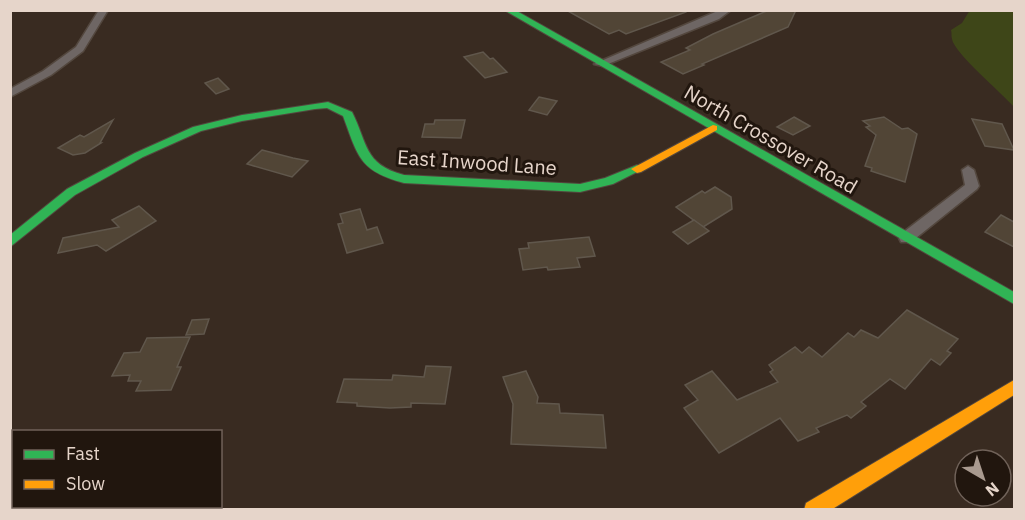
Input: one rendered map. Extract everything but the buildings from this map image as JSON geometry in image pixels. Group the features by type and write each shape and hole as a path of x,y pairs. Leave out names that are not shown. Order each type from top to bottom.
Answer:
{"street":[{"path":"10,94 48,73 80,49 104,10"},
{"name":"North Crossover Road","path":"508,10 1014,299"},
{"path":"599,64 716,17 727,10"},
{"name":"East Inwood Lane","path":"10,242 70,192 139,155 197,129 252,116 315,106 328,105 340,108 353,122 365,159 373,168 385,175 404,179 575,188 596,185 616,178 713,128"},
{"path":"906,238 972,186 968,170"},
{"path":"813,510 1014,387"}],"shaded area":[{"path":"970,10 1014,11 1014,107 969,63 955,45 951,30 962,23"}],"traffic: fast":[{"path":"508,10 1014,299"},
{"path":"10,242 71,192 139,155 197,129 242,118 315,106 328,105 348,114 365,157 371,164 379,170 404,179 580,188 609,181 637,169"}],"traffic: slow":[{"path":"637,169 713,128"},
{"path":"813,510 1014,387"}]}
